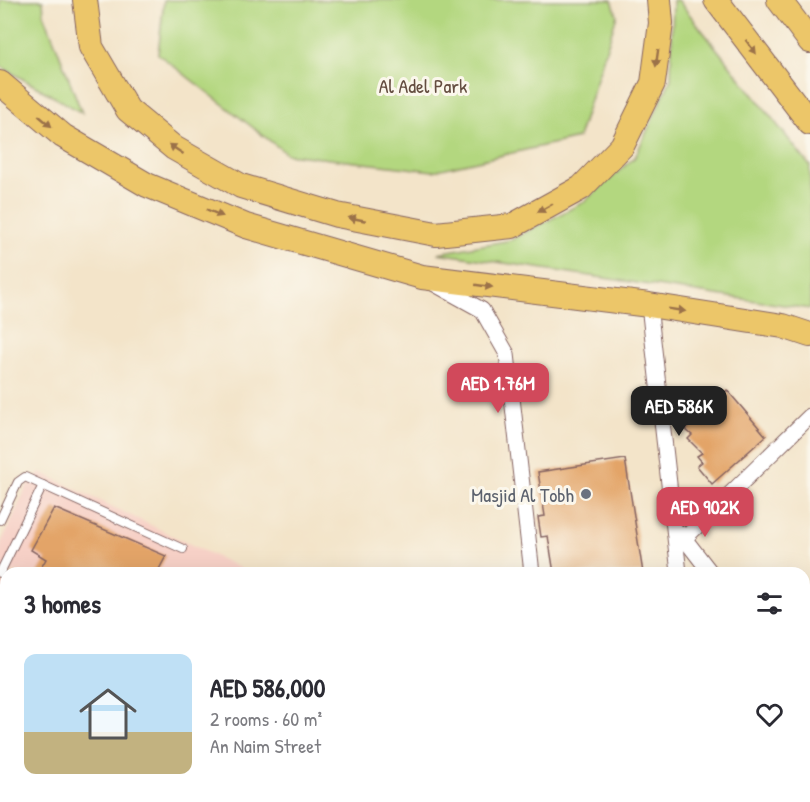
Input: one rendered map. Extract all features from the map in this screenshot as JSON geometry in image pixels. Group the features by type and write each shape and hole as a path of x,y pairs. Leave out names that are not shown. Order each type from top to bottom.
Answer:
{"main road":[{"path":"85,0 92,47 128,111 174,148 241,186 337,215 436,234 512,226 581,188 622,146 653,83 662,23 659,0"},
{"path":"716,0 810,123"},
{"path":"779,0 810,41"},
{"path":"0,83 63,136 147,185 246,226 422,277 649,305 783,326 810,335"}],"street":[{"path":"422,277 482,310 507,354 531,567"},
{"path":"649,305 678,567"},
{"path":"684,539 810,416"},
{"path":"672,524 706,567"}],"lane":[{"path":"0,520 18,482 25,477 183,549"},
{"path":"3,567 43,485"}],"shaded area":[{"path":"40,472 238,567 0,567 0,545 28,484"}],"green space":[{"path":"0,0 43,0 44,14 82,113 0,66"},
{"name":"Al Adel Park","path":"164,0 612,0 617,15 578,138 433,171 287,154 158,54"},
{"path":"673,0 678,0 810,166 810,309 438,253 511,240 584,202 635,157 671,79"}],"building":[{"path":"727,390 766,436 712,484 697,466 702,462 697,456 702,453 688,439 692,435 685,429"},
{"name":"Masjid Al Tobh","path":"625,459 642,567 553,567 548,536 541,537 538,517 545,516 538,472"},
{"path":"54,508 166,556 160,567 41,567 46,559 31,550"}],"place":[{"name":"Masjid Al Tobh","path":"586,494"}]}
